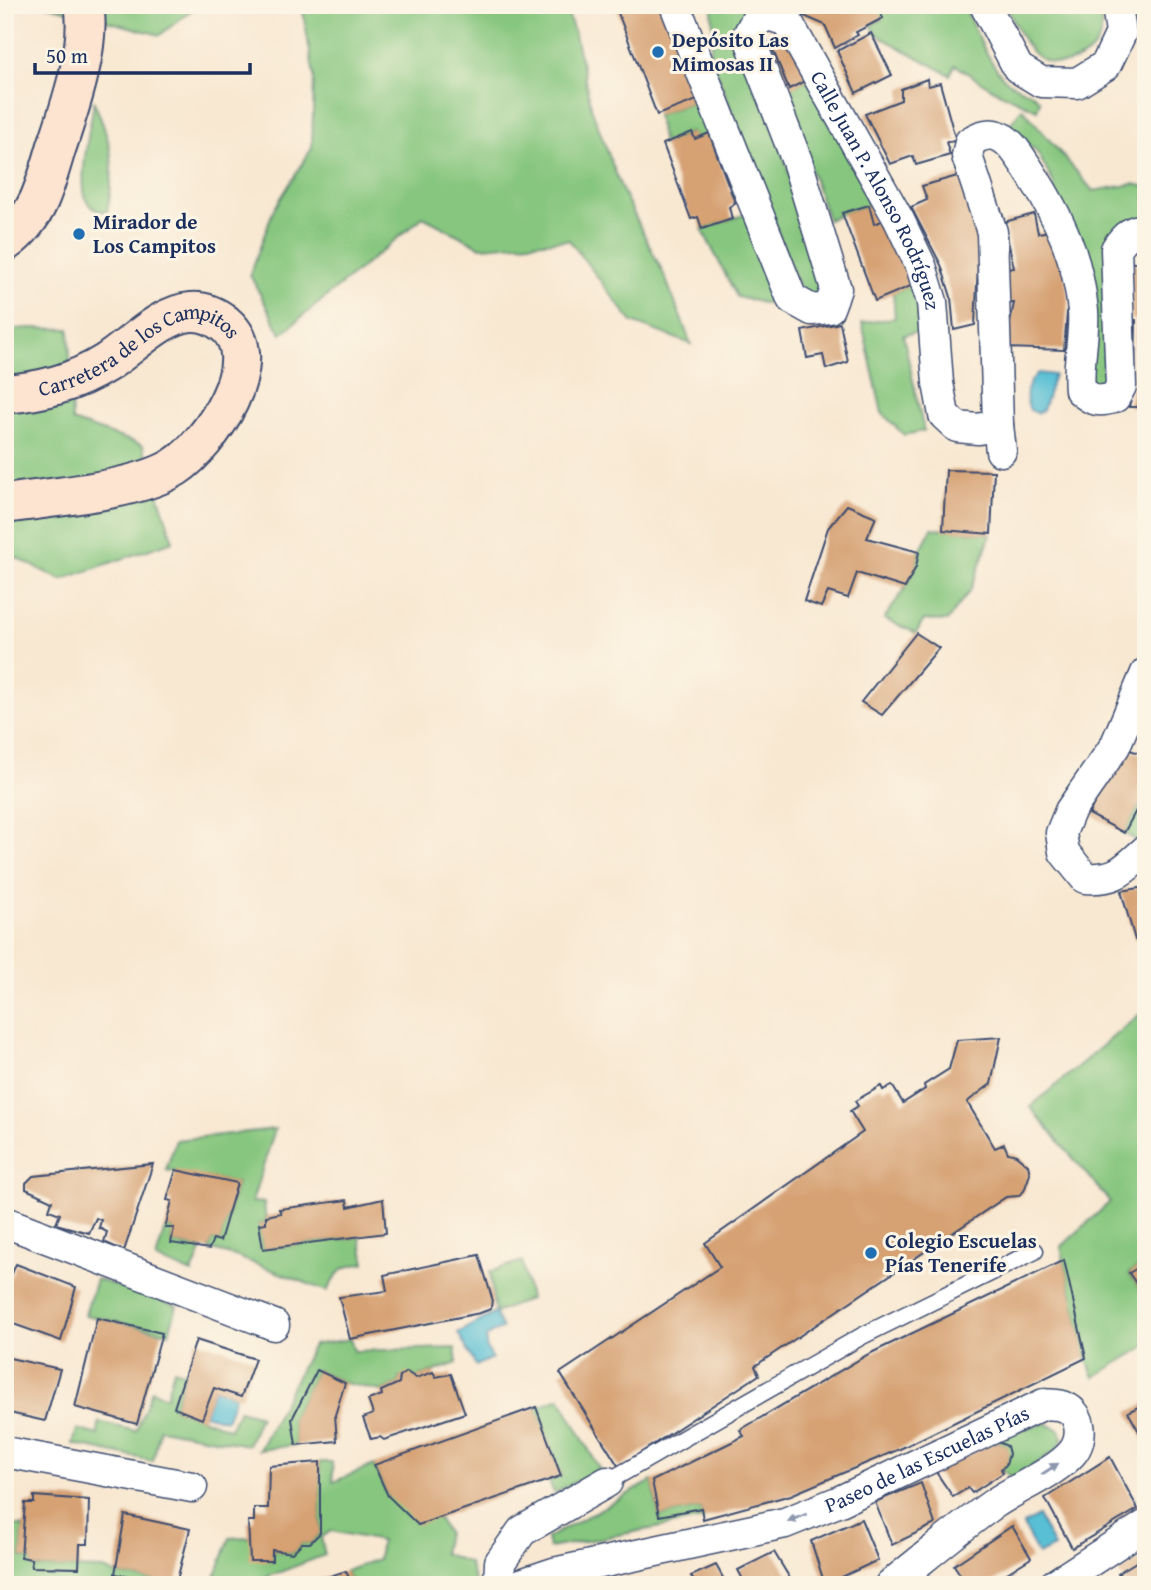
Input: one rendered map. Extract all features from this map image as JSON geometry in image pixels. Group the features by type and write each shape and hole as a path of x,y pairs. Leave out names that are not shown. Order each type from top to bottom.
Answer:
{"main road":[{"path":"5,242 16,234 38,202 48,176 74,92 86,27 84,5"},
{"name":"Carretera de los Campitos","path":"5,394 59,386 81,377 178,314 203,313 216,318 235,334 239,347 240,375 234,390 222,413 192,454 177,466 145,481 5,504"}],"street":[{"name":"Calle Juan P. Alonso Rodríguez","path":"675,5 792,299 812,310 830,308 836,289 797,161 748,35 755,22 768,15 787,21 899,220 920,266 932,302 938,383 944,415 957,427 978,429 1000,438 992,232 967,156 970,142 982,134 996,135 1011,143 1058,218 1073,258 1083,311 1083,338 1078,374 1080,390 1091,400 1104,401 1115,397 1121,386 1116,249 1124,237 1138,229 1146,230"},
{"path":"985,5 1018,68 1041,82 1077,83 1106,65 1121,33 1117,5"},
{"path":"1146,673 1115,746 1070,811 1061,833 1064,852 1085,878 1106,880 1124,870 1146,850"},
{"path":"5,1222 274,1325"},
{"name":"Paseo de las Escuelas Pías","path":"518,1585 554,1573 785,1522 840,1501 1044,1404 1063,1406 1074,1413 1079,1427 1079,1439 1073,1452 1059,1464 992,1505 890,1585"},
{"path":"5,1452 192,1487"},
{"path":"499,1585 500,1562 522,1531 607,1482"},
{"path":"1054,1585 1146,1525"}],"lane":[{"path":"607,1482 862,1336 1035,1251"}],"green space":[{"path":"45,5 198,5 160,35"},
{"path":"302,5 565,5 575,35 592,110 622,190 665,277 691,344 632,322 569,240 481,247 423,217 281,334 250,275 273,211 312,148 314,76"},
{"path":"712,5 769,5 751,15 767,101 827,299 802,296 710,54 713,33"},
{"path":"883,5 963,5 998,71 1008,82 1037,97 1040,101 1037,110 994,90 955,65 950,75 877,35 871,25 882,19 877,8"},
{"path":"1006,5 1097,5 1101,25 1098,41 1092,50 1076,60 1066,63 1046,61 1027,46"},
{"path":"811,78 865,171 869,205 828,220 783,90"},
{"path":"700,99 709,133 695,139 691,132 663,144 657,115"},
{"path":"94,102 111,155 107,212 99,211 88,203 83,183"},
{"path":"1022,108 1093,191 1134,184 1146,187 1146,222 1130,226 1107,386 1091,386 1053,182 1037,152 1008,127"},
{"path":"746,214 781,307 737,297 702,229"},
{"path":"918,283 926,331 903,335 924,431 904,435 882,413 862,323 895,318 893,293"},
{"path":"69,329 72,421 143,445 173,541 61,580 5,552 5,330"},
{"path":"932,528 991,534 971,589 947,621 924,620 916,633 884,619 905,588"},
{"path":"1146,793 1146,839 1141,843 1124,833"},
{"path":"1146,1009 1146,1263 1129,1273 1146,1298 1146,1346 1094,1377 1086,1358 1061,1247 1110,1202 1030,1107"},
{"path":"275,1129 252,1202 264,1203 266,1223 259,1224 263,1249 360,1237 365,1263 342,1270 327,1291 235,1256 209,1249 213,1239 220,1240 237,1183 166,1170 176,1140"},
{"path":"165,1228 174,1228 171,1243 202,1249 192,1273 156,1259"},
{"path":"522,1261 530,1299 495,1313 490,1272"},
{"path":"96,1279 177,1306 169,1333 85,1315"},
{"path":"350,1339 354,1351 455,1348 457,1363 416,1378 400,1376 399,1383 381,1391 345,1383 317,1370 292,1419 296,1445 259,1450 313,1345"},
{"path":"174,1369 185,1373 174,1408 230,1429 239,1410 260,1416 248,1445 160,1429 153,1461 73,1444 77,1429 98,1435 99,1422 136,1431 152,1390 166,1397"},
{"path":"560,1398 600,1470 554,1493 549,1481 561,1476 536,1407"},
{"path":"1046,1423 1059,1430 1064,1439 1055,1451 1013,1479 1001,1469 1007,1459 1007,1446 996,1441"},
{"path":"320,1462 332,1462 333,1482 374,1465 388,1496 438,1518 447,1533 443,1553 469,1563 476,1585 352,1585 346,1571 378,1559 381,1541 331,1531 321,1538 325,1555 246,1585 212,1585 230,1538 249,1537 272,1561 272,1550 292,1553 302,1543 310,1543 320,1533"},
{"path":"652,1481 659,1516 701,1508 703,1519 549,1548 547,1538"},
{"path":"5,1526 23,1526 21,1557 31,1559 33,1567 104,1569 115,1574 181,1585 5,1585"}],"water":[{"path":"1038,373 1054,375 1043,410 1037,413 1030,410 1027,395 1031,381"},
{"path":"495,1313 502,1329 486,1338 486,1346 492,1358 476,1366 458,1333"},
{"path":"214,1388 235,1396 226,1420 204,1414"},
{"path":"1038,1516 1054,1547 1038,1555 1023,1525"}],"building":[{"name":"Depósito Las Mimosas II","path":"615,5 665,5 700,99 657,115"},
{"path":"779,5 883,5 877,8 883,18 856,32 858,35 835,48 825,25"},
{"path":"871,33 892,75 856,93 837,51"},
{"path":"788,37 811,78 789,89 770,43"},
{"path":"927,79 928,86 940,83 956,141 946,142 950,155 916,165 913,156 890,164 865,114 901,100 901,89"},
{"path":"692,132 695,139 709,133 735,203 729,207 732,219 702,229 698,217 691,219 663,144"},
{"path":"961,175 980,224 975,325 954,330 951,297 941,265 911,207 927,200 922,186"},
{"path":"869,205 874,224 890,218 918,283 875,301 842,213"},
{"path":"1034,214 1038,233 1062,229 1068,301 1064,350 1005,348 1014,303 1006,304 1003,270 1014,268 1004,222"},
{"path":"1146,262 1146,362 1140,407 1129,407 1135,376 1136,320 1131,319 1131,263"},
{"path":"840,323 848,362 826,369 823,355 807,358 802,331"},
{"path":"946,470 994,471 991,534 943,530"},
{"path":"847,505 876,517 867,538 919,552 916,567 905,588 857,573 848,598 828,592 821,607 804,601 828,528"},
{"path":"916,633 939,648 882,715 861,702"},
{"path":"1120,747 1146,755 1146,792 1124,833 1089,814"},
{"path":"1146,887 1146,937 1135,940 1121,891"},
{"path":"1001,1037 991,1084 967,1102 995,1148 1004,1144 1008,1153 1016,1155 1028,1165 1030,1174 1024,1191 1018,1196 1006,1197 755,1366 759,1375 619,1467 560,1373 720,1267 705,1243 863,1132 850,1111 858,1106 855,1101 881,1086 883,1090 892,1085 903,1103 949,1069 957,1040"},
{"path":"153,1164 124,1251 104,1242 107,1232 99,1228 101,1220 96,1218 89,1233 56,1224 60,1214 49,1210 52,1201 26,1189 26,1183 33,1176"},
{"path":"176,1170 237,1183 220,1241 213,1239 209,1249 171,1243 174,1228 165,1228 172,1201 167,1200"},
{"path":"383,1199 386,1233 263,1249 259,1224 266,1223 266,1216 281,1213 279,1209 347,1200 348,1207"},
{"path":"479,1255 492,1298 491,1309 350,1339 339,1297 387,1291 384,1275"},
{"path":"1064,1260 1086,1358 902,1448 791,1495 703,1519 701,1508 659,1516 652,1481 744,1436 740,1430 867,1355"},
{"path":"1146,1263 1146,1298 1129,1273"},
{"path":"16,1264 76,1287 61,1341 5,1321 5,1290"},
{"path":"97,1318 162,1333 137,1424 75,1407"},
{"path":"196,1340 255,1359 241,1397 214,1388 202,1419 174,1408"},
{"path":"5,1357 60,1369 45,1421 5,1412"},
{"path":"317,1370 345,1383 335,1415 337,1441 296,1445 292,1419"},
{"path":"407,1372 416,1378 433,1372 436,1377 451,1374 465,1413 384,1440 380,1437 371,1439 363,1418 373,1414 368,1400 382,1395 381,1391 399,1383 400,1376"},
{"path":"1146,1403 1146,1444 1128,1412"},
{"path":"536,1407 561,1476 418,1525 388,1496 374,1465"},
{"path":"996,1441 1007,1446 1009,1454 1006,1465 1001,1469 1003,1473 972,1493 968,1488 953,1497 936,1472"},
{"path":"1110,1457 1138,1509 1072,1548 1045,1498"},
{"path":"320,1462 320,1533 310,1543 302,1543 292,1553 272,1550 272,1561 250,1561 248,1521 254,1521 254,1508 268,1508 269,1466"},
{"path":"921,1483 935,1524 892,1545 875,1502"},
{"path":"34,1496 89,1500 88,1544 80,1544 79,1568 32,1567 31,1559 21,1557 25,1503 34,1503"},
{"path":"125,1515 190,1529 176,1584 115,1574"},
{"path":"861,1519 878,1560 825,1585 811,1541"},
{"path":"1012,1526 1031,1558 988,1585 967,1585 954,1565"},
{"path":"774,1552 794,1585 746,1585 738,1570"},
{"path":"1146,1556 1146,1585 1117,1585 1125,1581 1118,1573"},
{"path":"716,1565 727,1585 696,1585 691,1576"},
{"path":"346,1571 352,1585 305,1584"}],"place":[{"name":"Depósito Las Mimosas II","path":"658,52"},
{"name":"Mirador de Los Campitos","path":"79,234"},
{"name":"Colegio Escuelas Pías Tenerife","path":"871,1253"}]}
